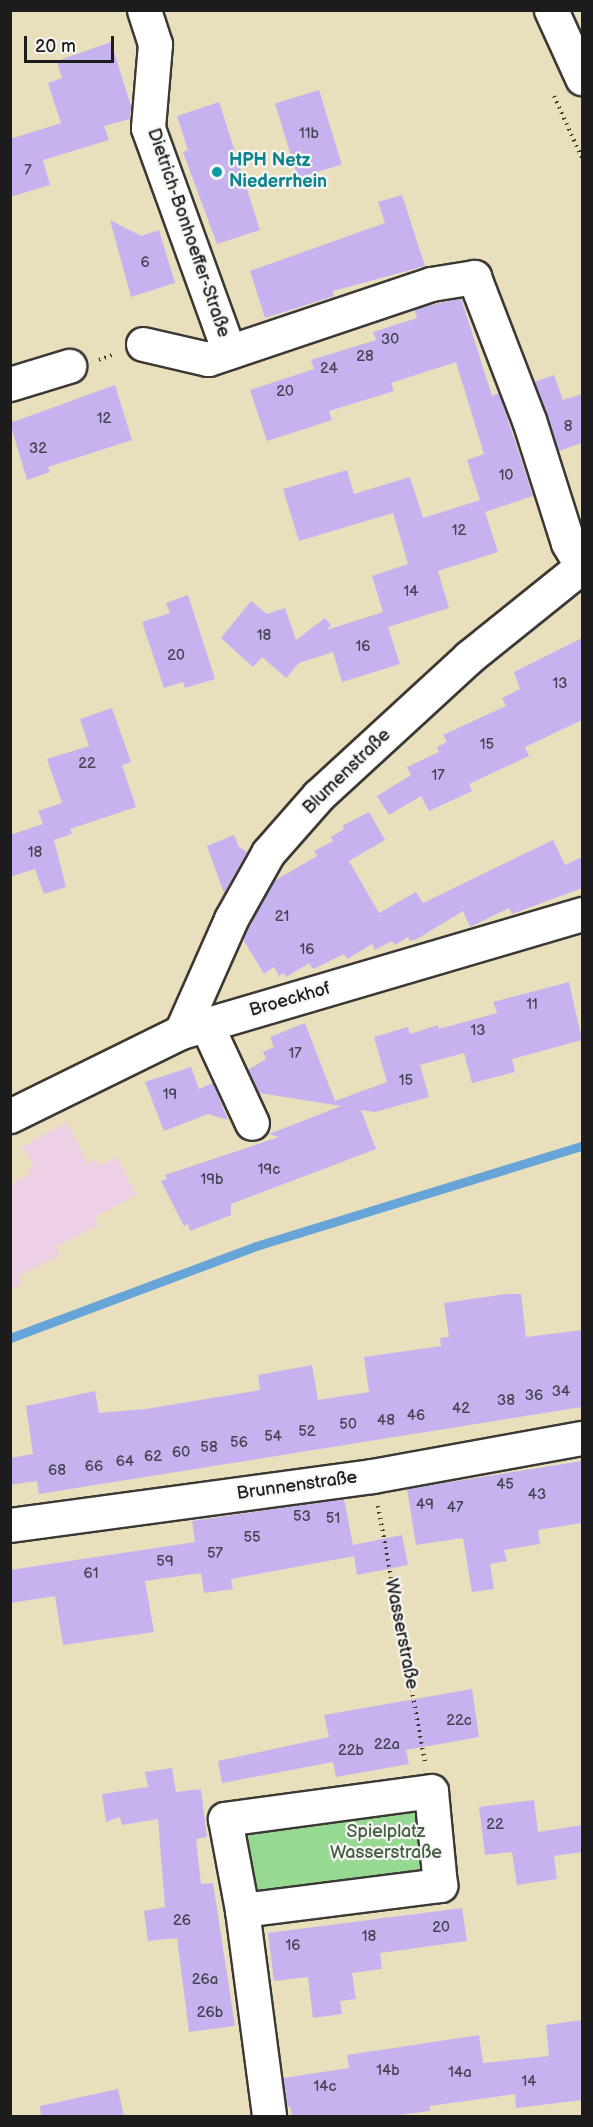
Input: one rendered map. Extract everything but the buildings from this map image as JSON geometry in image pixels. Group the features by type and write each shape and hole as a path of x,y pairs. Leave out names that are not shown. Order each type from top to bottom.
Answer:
{"street":[{"name":"Dietrich-Bonhoeffer-Straße","path":"144,10 155,44 148,128 229,352 431,284 474,277 529,420 568,543 582,566"},
{"path":"551,10 582,78"},
{"path":"143,344 208,359 229,352"},
{"path":"10,384 69,366"},
{"name":"Blumenstraße","path":"194,1028 231,919 268,853 318,796 444,680 582,566"},
{"name":"Broeckhof","path":"10,1116 194,1028 582,914"},
{"path":"194,1028 252,1123"},
{"name":"Brunnenstraße","path":"10,1525 372,1476 582,1438"},
{"path":"242,1910 440,1885 431,1791 225,1819 242,1910 269,2116"}],"path":[{"path":"69,366 143,344"},
{"name":"Wasserstraße","path":"372,1476 431,1791"}],"shaded area":[{"path":"67,1122 87,1163 96,1159 100,1166 117,1157 136,1195 95,1217 98,1225 56,1247 60,1255 18,1276 22,1284 11,1290 11,1184 31,1174 28,1168 33,1165 24,1148 15,1151"}],"green space":[{"name":"Spielplatz Wasserstraße","path":"421,1802 430,1872 249,1895 240,1824"}],"waterway":[{"path":"10,1338 256,1246 582,1146"}],"place":[{"name":"HPH Netz Niederrhein","path":"217,172"}]}
